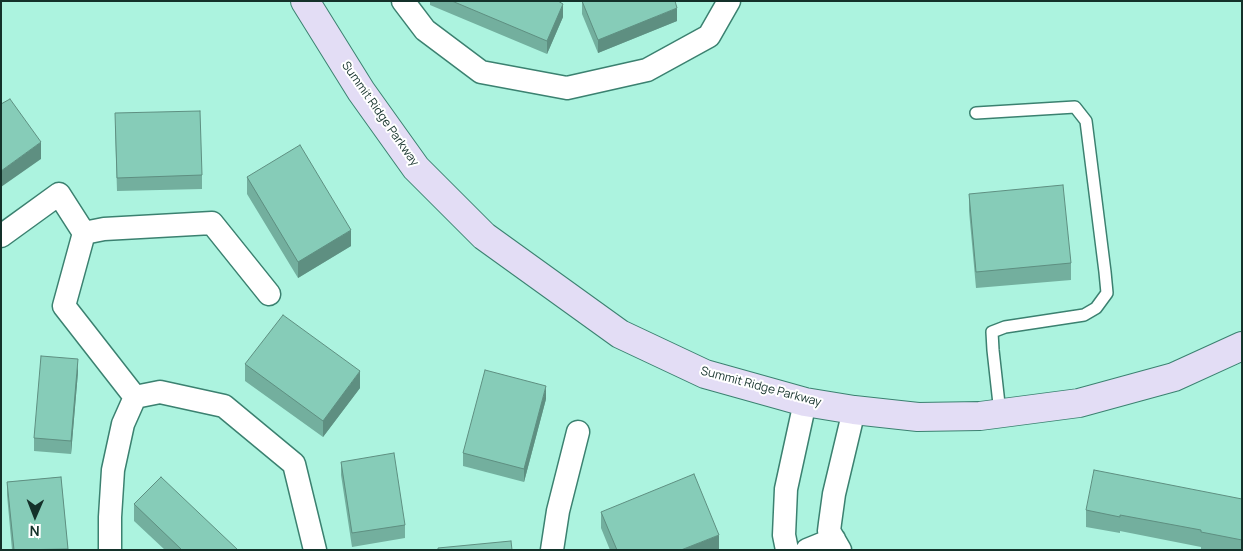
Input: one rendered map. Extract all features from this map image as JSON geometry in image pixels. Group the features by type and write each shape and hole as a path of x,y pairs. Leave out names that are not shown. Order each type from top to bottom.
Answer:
{"street":[{"name":"Summit Ridge Parkway","path":"305,1 361,91 416,168 484,236 620,334 705,374 806,402 854,410 918,417 980,416 1079,403 1098,398 1174,377 1242,346"},
{"path":"403,1 425,30 482,72 567,88 647,70 708,36 729,1"},
{"path":"1,236 59,194 84,233 64,306 135,396"},
{"path":"84,233 104,229 212,223 269,294"},
{"path":"135,396 160,392 224,406 294,464 315,550"},
{"path":"110,550 113,470 123,424 135,396"},
{"path":"788,550 784,535 786,490 806,402"},
{"path":"807,550 837,544 830,531 834,494 854,410"},
{"path":"552,550 558,511 578,432"}],"lane":[{"path":"976,113 1075,107 1086,121 1107,293 1096,308 1084,315 1006,327 992,332 992,350 1000,413"}],"building":[{"path":"452,1 558,1 563,4 547,41"},
{"path":"582,1 675,1 677,8 598,40"},
{"path":"10,99 41,142 1,171 1,104"},
{"path":"200,111 202,175 117,178 115,113"},
{"path":"300,145 351,230 298,262 247,177"},
{"path":"1063,185 1071,263 976,272 969,194"},
{"path":"283,315 360,371 323,421 245,364"},
{"path":"41,356 78,359 71,441 34,438"},
{"path":"485,370 546,386 524,469 463,453"},
{"path":"394,453 405,525 352,533 341,462"},
{"path":"1094,470 1242,499 1242,540 1201,532 1201,530 1086,510"},
{"path":"694,474 719,535 681,550 617,550 601,512"},
{"path":"61,477 68,549 14,550 7,482"},
{"path":"161,477 238,550 182,550 134,504"},
{"path":"511,541 512,550 438,550 438,548"}]}
